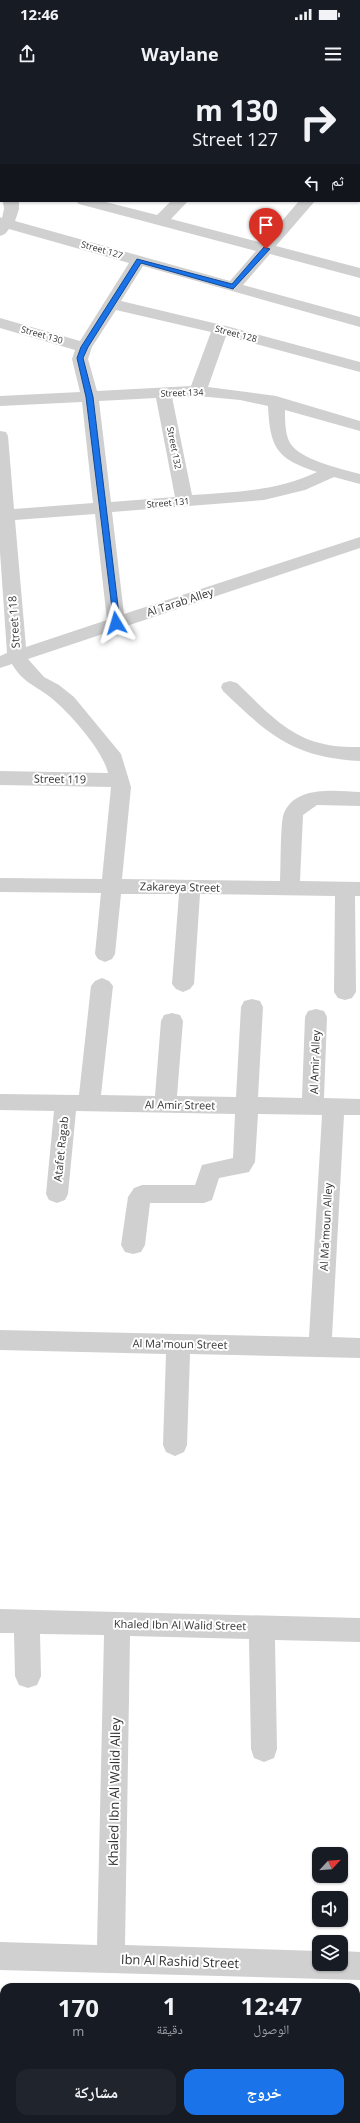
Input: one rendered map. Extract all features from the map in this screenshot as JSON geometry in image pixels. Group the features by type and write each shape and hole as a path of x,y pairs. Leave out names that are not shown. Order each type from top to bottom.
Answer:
{"street":[{"path":"2,225 13,208 11,202"},
{"path":"88,202 360,273"},
{"path":"160,221 179,202"},
{"path":"233,287 306,202"},
{"name":"Street 127","path":"2,225 139,260 360,322"},
{"path":"116,623 90,397 80,358 84,347 139,260"},
{"name":"Street 128","path":"112,304 220,329 360,367"},
{"name":"Street 130","path":"0,323 84,347"},
{"path":"198,391 220,329"},
{"name":"Street 134","path":"0,401 198,391 236,394 276,401 360,426"},
{"name":"Street 132","path":"163,393 185,502"},
{"path":"276,401 278,427 282,445 302,461 331,472 360,479"},
{"name":"Street 118","path":"0,436 8,660 25,670 37,682 52,689 67,701 111,754 121,787 110,886 105,954"},
{"name":"Street 131","path":"3,516 185,502 276,493 316,481 331,472"},
{"name":"Al Tarab Alley","path":"8,660 360,542"},
{"path":"230,687 272,728 285,736 321,751 360,754"},
{"name":"Street 119","path":"0,778 119,780"},
{"path":"290,888 293,814 299,805 317,798 360,799"},
{"name":"Zakareya Street","path":"0,885 352,889"},
{"path":"183,984 190,887"},
{"path":"345,992 352,889"},
{"path":"89,1103 102,986"},
{"path":"133,1245 139,1197 142,1194 204,1194 210,1171 241,1166 244,1162 252,1007"},
{"name":"Al Amir Alley","path":"316,1017 323,1107"},
{"path":"165,1105 172,1022"},
{"name":"Al Amir Street","path":"0,1102 360,1107"},
{"name":"Atafet Ragab","path":"57,1194 66,1103"},
{"name":"Al Ma'moun Alley","path":"320,1347 323,1107"},
{"name":"Al Ma'moun Street","path":"0,1340 360,1348"},
{"path":"175,1445 178,1344"},
{"name":"Khaled Ibn Al Walid Street","path":"0,1621 360,1630"},
{"path":"27,1622 28,1676"},
{"name":"Khaled Ibn Al Walid Alley","path":"111,1960 117,1624"},
{"path":"262,1628 264,1749"},
{"name":"Ibn Al Rashid Street","path":"0,1956 360,1966"}],"route":[{"path":"116,623 90,397 80,358 84,347 139,260 233,287 266,249"}]}
